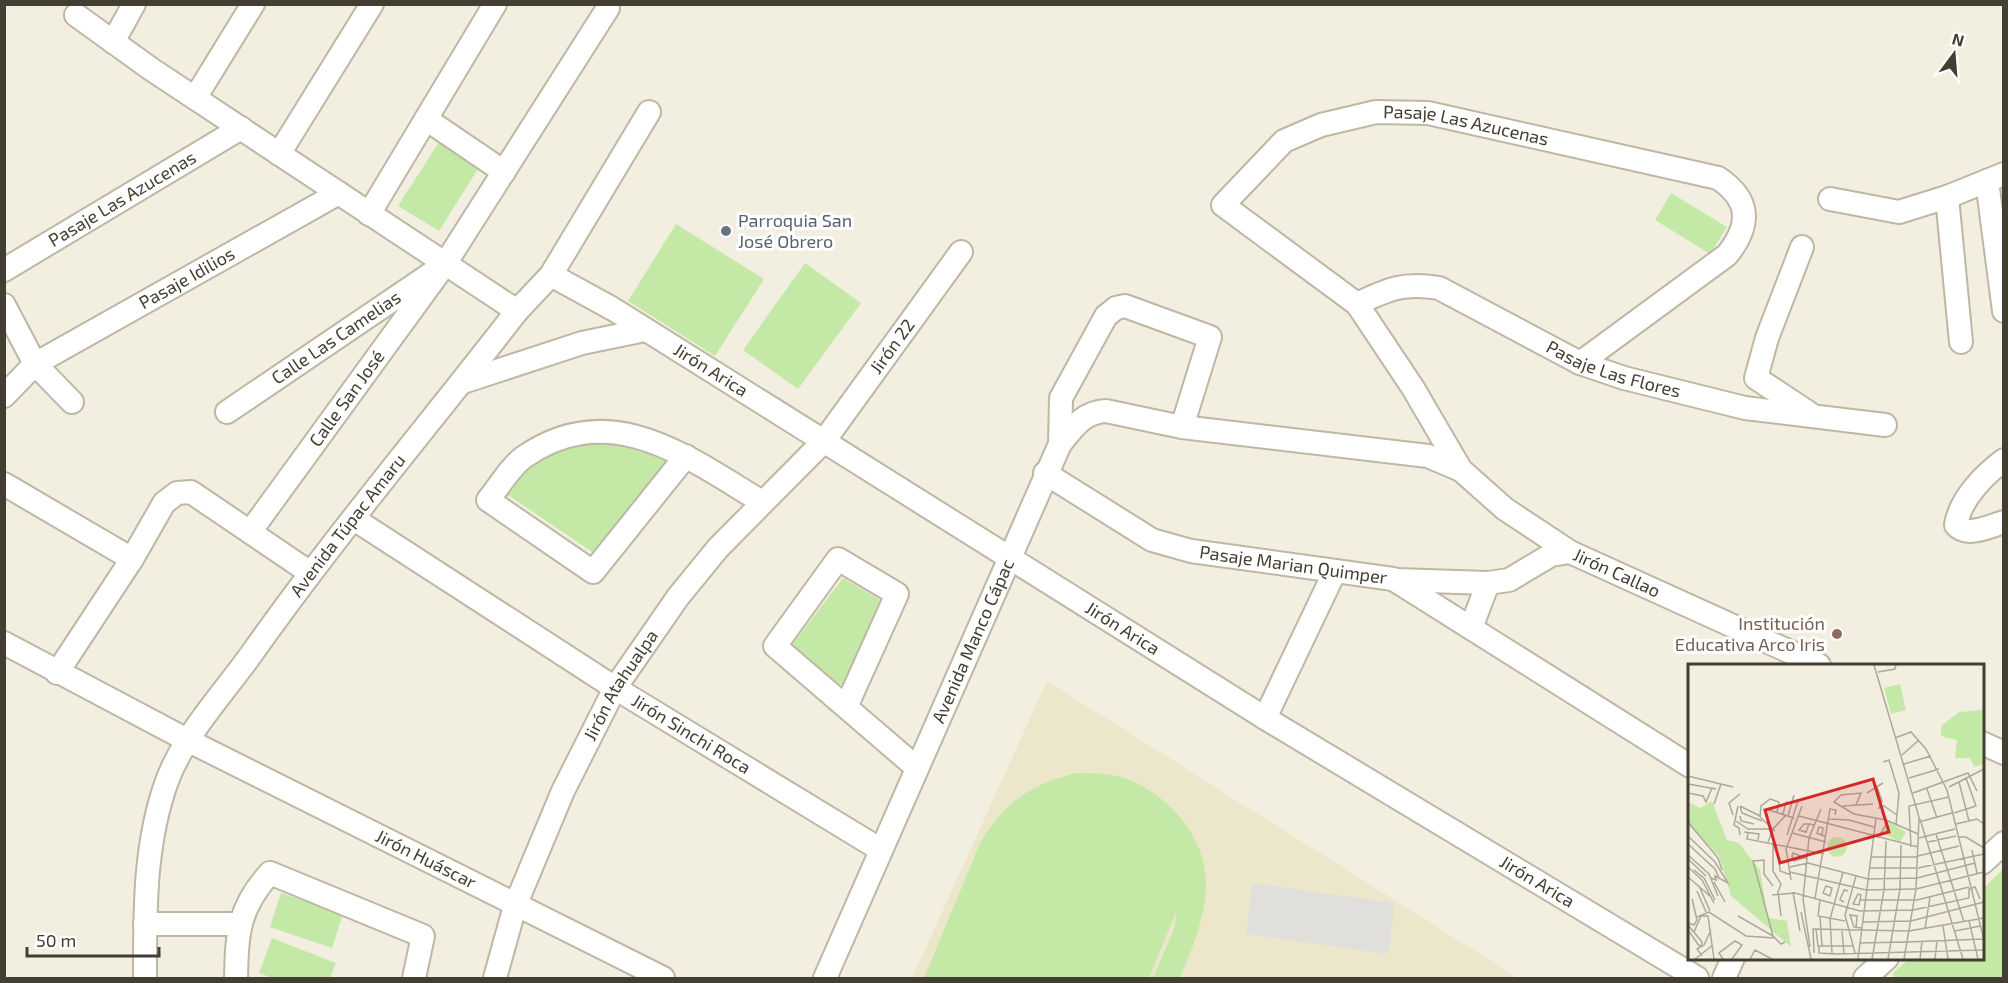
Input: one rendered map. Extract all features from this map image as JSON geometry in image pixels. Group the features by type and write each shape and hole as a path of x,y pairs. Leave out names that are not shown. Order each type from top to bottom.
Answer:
{"street":[{"path":"114,42 134,4"},
{"path":"195,98 253,4"},
{"path":"279,154 372,4"},
{"path":"369,214 490,6"},
{"name":"Calle San José","path":"250,532 445,264 608,8"},
{"path":"76,15 195,98 517,311"},
{"name":"Avenida Túpac Amaru","path":"145,978 145,924 154,822 168,778 189,741 309,572 354,519 517,311 551,274 649,112"},
{"name":"Pasaje Las Azucenas","path":"1356,304 1223,205 1284,141 1321,125 1376,112 1428,113 1718,178 1733,188 1742,200 1744,218 1739,240 1727,255 1580,363"},
{"path":"426,119 504,172"},
{"name":"Pasaje Las Azucenas","path":"4,270 241,128"},
{"path":"1830,199 1899,212 1947,197 1995,177 2004,311"},
{"name":"Pasaje Idilios","path":"31,357 339,193"},
{"path":"1947,197 1961,342"},
{"path":"1802,248 1767,338 1756,378 1812,416"},
{"name":"Jirón 22","path":"824,441 961,252"},
{"name":"Calle Las Camelias","path":"227,412 445,264"},
{"name":"Jirón Arica","path":"551,274 824,441 1265,718 1697,978"},
{"name":"Pasaje Las Flores","path":"1356,304 1391,288 1416,284 1439,288 1580,363 1624,378 1745,408 1885,425"},
{"path":"1356,304 1413,388 1461,470"},
{"path":"4,305 31,357 72,402"},
{"name":"Avenida Manco Cápac","path":"825,978 1060,444 1061,398 1106,316 1116,308 1125,306 1210,337 1182,426"},
{"path":"463,382 582,343 645,330"},
{"path":"4,350 31,357"},
{"path":"4,396 31,357"},
{"path":"1060,444 1079,421 1093,412 1106,411 1182,426 1428,456 1461,470"},
{"path":"686,456 593,572 488,500 522,458 556,439 602,430 655,441 686,456 762,502"},
{"name":"Jirón Atahualpa","path":"495,978 515,906 563,791 615,688 678,597 718,548 824,441"},
{"path":"2004,460 1986,473 1970,495 1956,525 1960,530 1968,532 2004,522"},
{"name":"Jirón Callao","path":"1461,470 1505,509 1570,552 1817,664"},
{"name":"Pasaje Marian Quimper","path":"1045,474 1152,540 1191,551 1393,579 1688,765"},
{"path":"4,484 132,559"},
{"path":"57,673 132,559 164,503 177,493 191,492 309,572"},
{"name":"Jirón Sinchi Roca","path":"354,519 615,688 881,850"},
{"path":"1393,579 1488,583 1509,580 1551,555 1570,552"},
{"path":"846,707 897,594 838,560 775,646 846,707 917,768"},
{"path":"1265,718 1335,571"},
{"path":"1471,628 1488,583"},
{"name":"Jirón Huáscar","path":"4,643 189,741 663,978"},
{"path":"1984,743 2004,753"},
{"path":"1984,862 2004,843"},
{"path":"236,978 238,924 261,883 270,873 423,936 414,978"},
{"path":"145,924 238,924"},
{"path":"1724,978 1732,959"},
{"path":"1865,978 1885,959"}],"shaded area":[{"path":"1047,681 1518,978 912,978"},
{"path":"1253,883 1395,903 1388,954 1246,934"}],"green space":[{"path":"441,139 481,164 439,231 398,206"},
{"path":"1671,193 1727,227 1710,254 1655,220"},
{"path":"676,224 764,279 715,356 628,301"},
{"path":"805,263 861,303 798,389 743,350"},
{"path":"605,438 654,447 677,462 595,554 505,493 527,467 574,445"},
{"path":"843,578 880,600 846,688 788,650"},
{"path":"1076,773 1117,776 1151,791 1180,817 1200,850 1205,868 1205,898 1197,933 1180,978 1153,978 1174,929 1177,910 1149,978 924,978 981,841 990,827 1010,805 1032,789"},
{"path":"2003,869 2003,978 1896,978 1892,974 1909,959 1984,959 1984,888"},
{"path":"281,893 343,914 332,948 270,927"},
{"path":"272,938 336,963 330,978 272,978 259,973"}],"place":[{"name":"Parroquia San José Obrero","path":"726,231"},
{"name":"Institución Educativa Arco Iris","path":"1837,634"}]}
